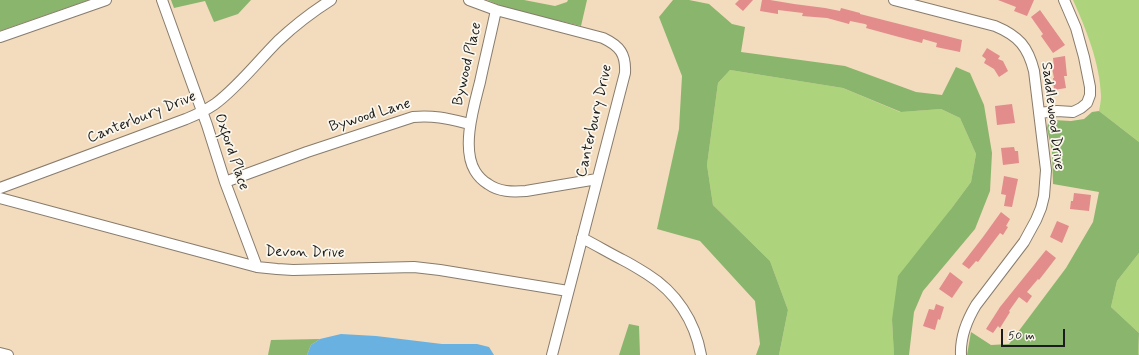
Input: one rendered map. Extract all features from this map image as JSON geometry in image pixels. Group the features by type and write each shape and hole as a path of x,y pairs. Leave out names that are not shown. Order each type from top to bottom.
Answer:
{"street":[{"path":"0,37 106,0"},
{"name":"Oxford Place","path":"162,0 207,125 225,182 257,267"},
{"name":"Canterbury Drive","path":"0,188 202,112 216,103 228,92 294,26 313,11 331,0"},
{"name":"Canterbury Drive","path":"469,0 496,10 603,38 612,42 623,55 625,73 552,355"},
{"name":"Saddlewood Drive","path":"894,0 995,26 1007,31 1025,48 1031,59 1034,71 1046,170 1044,196 1041,208 1024,242 970,315 960,346 961,355"},
{"path":"1039,113 1057,111 1073,112 1086,103 1090,95 1090,87 1084,57 1076,28 1064,0"},
{"name":"Bywood Place","path":"470,124 496,10"},
{"name":"Bywood Lane","path":"225,182 307,152 413,117 442,117 470,124"},
{"path":"470,124 468,148 474,171 493,187 504,191 517,192 597,179"},
{"name":"Devon Drive","path":"0,198 257,267 293,270 414,268 440,270 568,291"},
{"path":"582,238 646,273 665,288 680,304 691,322 699,342 701,355"},
{"path":"0,353 8,355"}],"green space":[{"path":"0,0 89,0 0,31"},
{"path":"171,0 251,0 238,14 214,22 205,1 174,8"},
{"path":"487,0 524,0 555,6 567,2 568,0 587,0 581,26 509,9"},
{"path":"673,0 689,0 709,4 732,24 745,27 741,52 845,66 916,92 942,95 956,67 970,73 984,105 992,153 990,191 975,229 923,291 914,312 909,355 894,355 892,320 898,276 971,182 976,154 960,118 941,109 901,112 843,88 730,70 718,83 707,165 713,205 770,261 788,310 779,355 756,355 760,344 755,301 700,241 657,229 679,129 682,76 659,17"},
{"path":"1073,0 1139,0 1139,142 1099,111 1101,96 1098,71 1087,34"},
{"path":"730,70 843,88 900,112 941,109 960,118 976,154 971,182 951,209 892,320 894,355 779,355 788,310 770,261 713,205 707,165 718,83"},
{"path":"1099,111 1139,142 1139,253 1117,281 1111,307 1139,333 1139,355 967,355 971,332 991,345 1009,344 1066,268 1093,222 1099,192 1053,184 1052,152 1047,128 1048,123 1053,120 1071,121 1084,119 1092,112"},
{"path":"1139,253 1139,333 1111,307 1117,281"},
{"path":"629,324 639,326 640,355 619,355"},
{"path":"1139,333 1139,355 1138,354"},
{"path":"320,339 311,345 307,355 268,355 271,340"}],"water":[{"path":"341,334 376,336 442,344 477,344 489,347 494,355 307,355 311,345 320,339"}],"building":[{"path":"739,0 753,0 743,11 735,4"},
{"path":"762,0 840,11 841,8 962,40 960,52 936,47 937,43 923,39 922,43 866,28 867,25 865,24 850,21 849,24 827,18 802,16 803,13 778,10 778,14 760,11"},
{"path":"998,0 1034,0 1027,16 1014,11 1016,7"},
{"path":"1040,10 1065,45 1053,53 1041,36 1043,34 1031,17"},
{"path":"987,48 1000,56 998,59 1003,61 1008,71 999,77 994,69 984,63 986,59 982,56"},
{"path":"1065,56 1067,76 1064,76 1066,88 1054,90 1052,68 1054,68 1053,58"},
{"path":"1012,104 1015,123 997,125 995,106"},
{"path":"1014,147 1015,151 1018,151 1019,163 1003,165 1001,148"},
{"path":"1004,176 1018,179 1012,207 1004,206 1006,195 1001,194"},
{"path":"1074,193 1091,195 1089,211 1070,209"},
{"path":"1001,212 1010,219 1006,226 1008,227 1003,235 1000,233 978,262 976,261 969,269 962,264"},
{"path":"1057,221 1069,226 1062,243 1050,237"},
{"path":"1046,250 1056,258 1039,280 1038,279 1027,292 1032,296 1027,303 1019,297 1009,311 1010,312 1000,328 998,326 993,333 986,329 1000,307"},
{"path":"950,272 963,282 952,298 939,289"},
{"path":"936,304 944,307 940,320 938,319 935,330 923,326 929,309 934,310"}]}
